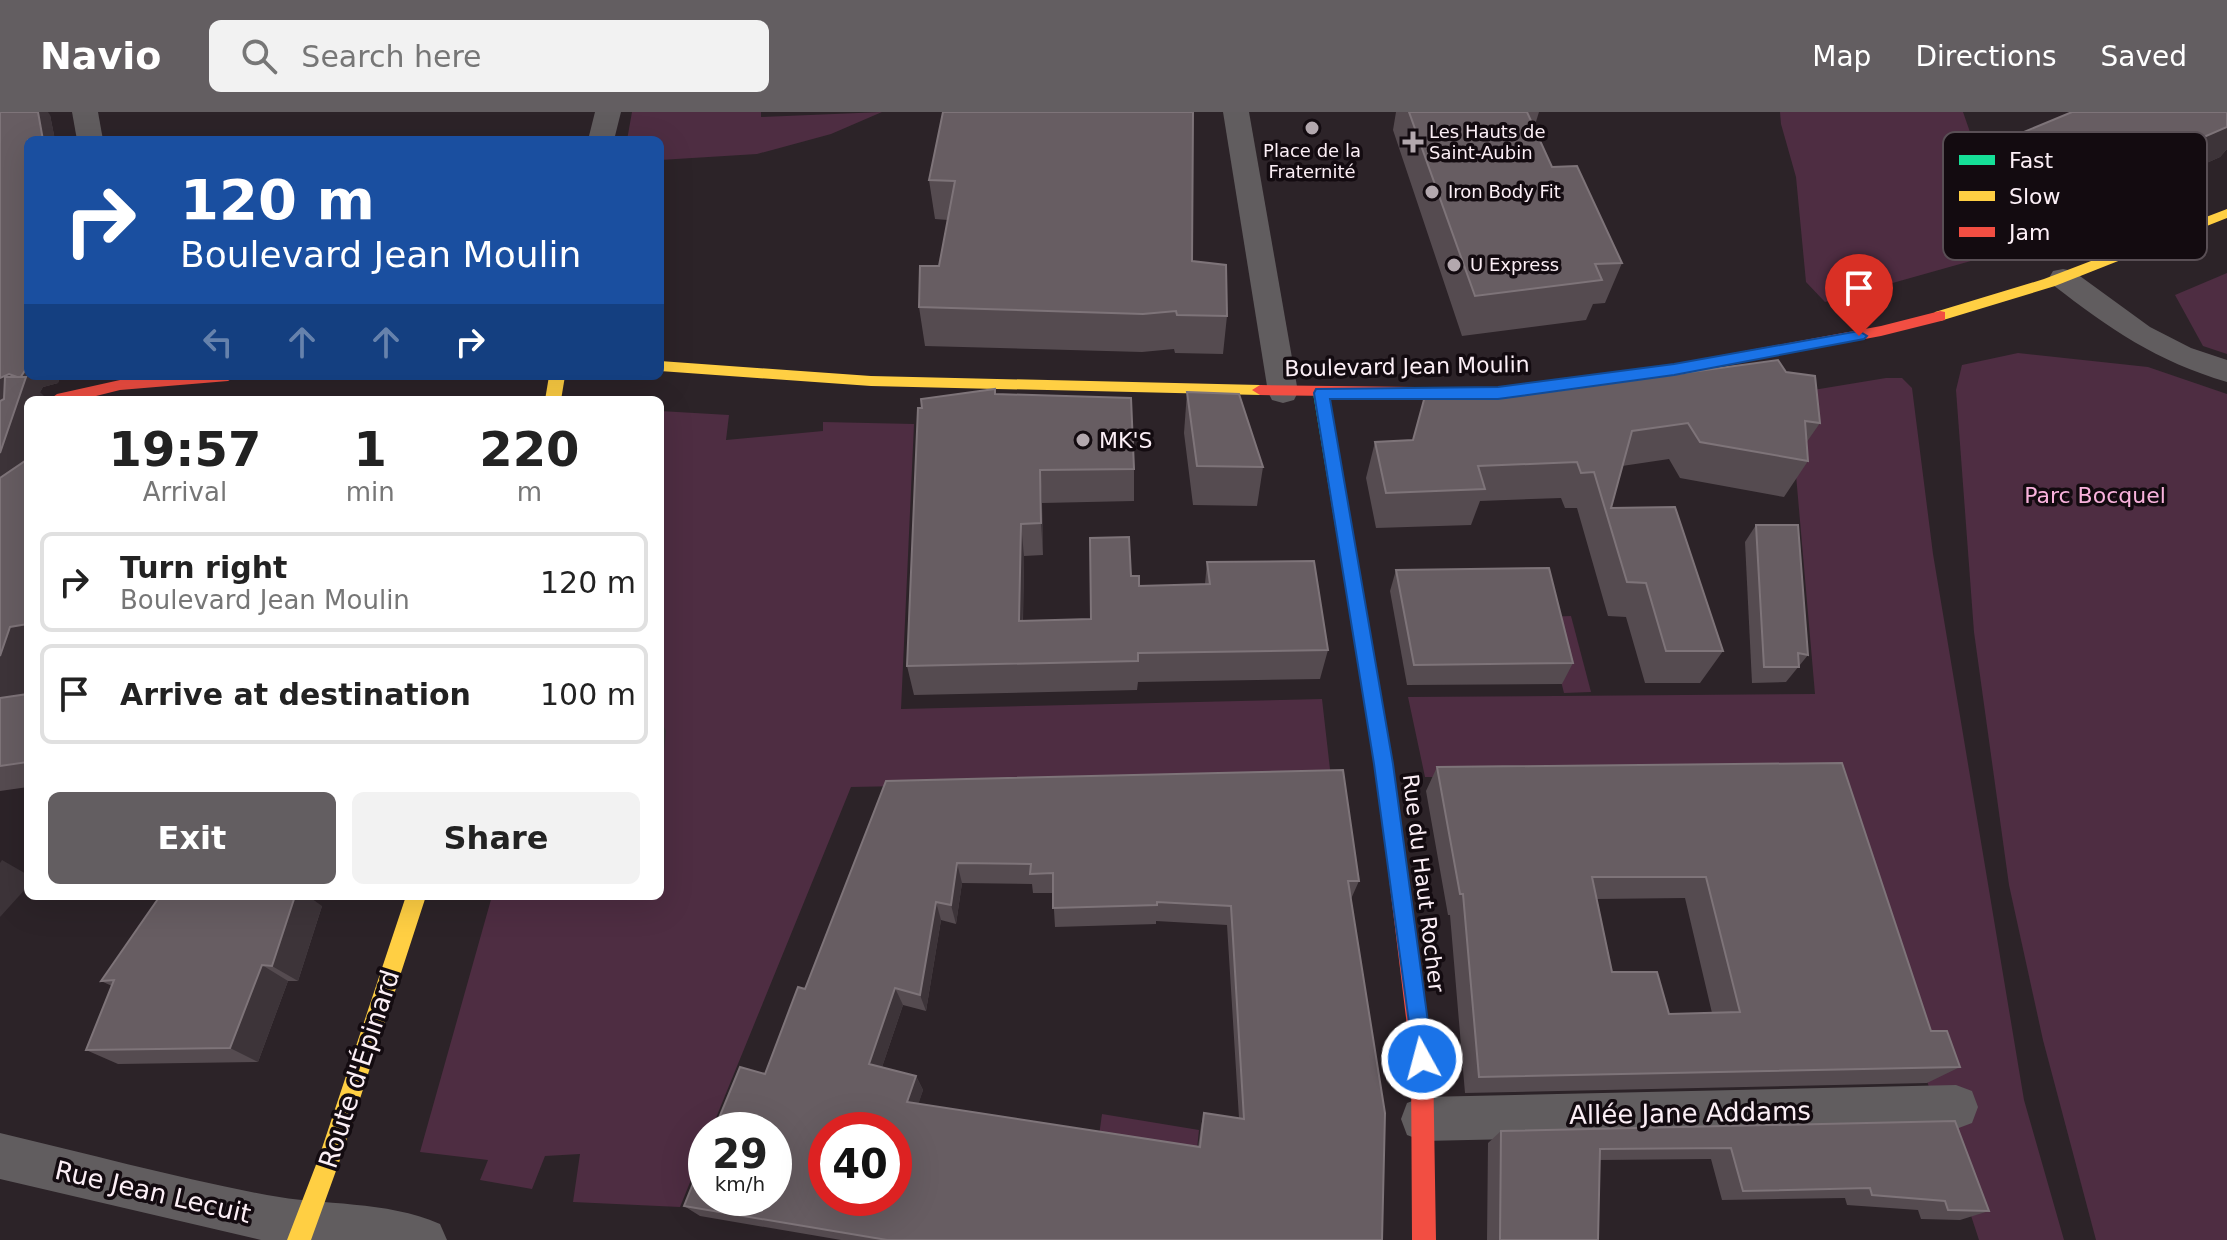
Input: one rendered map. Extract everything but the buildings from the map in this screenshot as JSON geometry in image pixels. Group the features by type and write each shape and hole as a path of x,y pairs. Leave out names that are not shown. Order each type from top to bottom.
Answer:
{"main road":[{"name":"Boulevard Jean Moulin","path":"2207,221 2227,213"},
{"name":"Boulevard Jean Moulin","path":"664,366 871,381 1321,393 1498,393 1674,369 1881,331 2000,300 2108,260"},
{"path":"70,396 133,380"},
{"name":"Rue du Haut Rocher","path":"1321,393 1384,764 1422,1059 1424,1240"},
{"name":"Route d'Épinard","path":"303,1231 415,900"}],"street":[{"path":"85,112 89,136"},
{"path":"602,136 608,112"},
{"path":"1236,112 1283,392"},
{"path":"2063,278 2153,344 2194,362 2227,371"},
{"name":"Allée Jane Addams","path":"1423,1119 1956,1107"},
{"name":"Rue Jean Lecuit","path":"0,1156 270,1219 303,1231 337,1224 424,1240"}],"green space":[{"path":"632,112 761,112 761,117 882,112 831,134 757,154 664,160 664,136 628,136"},
{"path":"1780,112 1963,112 1970,132 1943,132 1943,260 1974,260 1825,302 1806,282 1796,177"},
{"path":"2227,273 2227,354 2203,346 2175,295"},
{"name":"Parc Bocquel","path":"2018,353 2148,367 2227,394 2227,1240 2096,1240 2043,1040 2009,885 1974,632 1956,390 1962,365"},
{"path":"1902,378 1912,388 1933,554 2024,1100 2064,1240 1979,1240 1827,775 1425,777 1408,697 1815,694 1789,394"},
{"path":"664,411 729,415 726,440 823,431 823,422 914,424 901,709 1322,699 1331,778 851,787 718,1112 688,1112 688,1187 680,1207 573,1202 580,1154 545,1156 532,1189 480,1180 488,1160 420,1152 491,900 664,900"},
{"path":"1571,616 1591,692 1564,693 1545,617"},
{"path":"1102,1114 1199,1130 1196,1159 1098,1143"}],"traffic: fast":[{"path":"1321,393 1385,771"}],"traffic: slow":[{"path":"2207,221 2227,213"},
{"path":"1940,316 2110,260"},
{"path":"664,366 871,381 1260,390"},
{"path":"554,396 556,380"},
{"path":"299,1240 330,1157 415,900"}],"traffic: jam":[{"path":"1260,390 1498,393 1674,369 1881,331 1940,316"},
{"path":"74,396 120,385 180,380"},
{"path":"1385,771 1422,1059 1424,1240"}],"place":[{"name":"Place de la Fraternité","path":"1312,128"},
{"name":"Les Hauts de Saint-Aubin","path":"1413,142"},
{"name":"Iron Body Fit","path":"1432,192"},
{"name":"U Express","path":"1454,265"},
{"name":"MK'S","path":"1083,440"}],"route":[{"path":"1422,1059 1384,764 1321,393 1498,393 1674,369 1859,336"}]}
